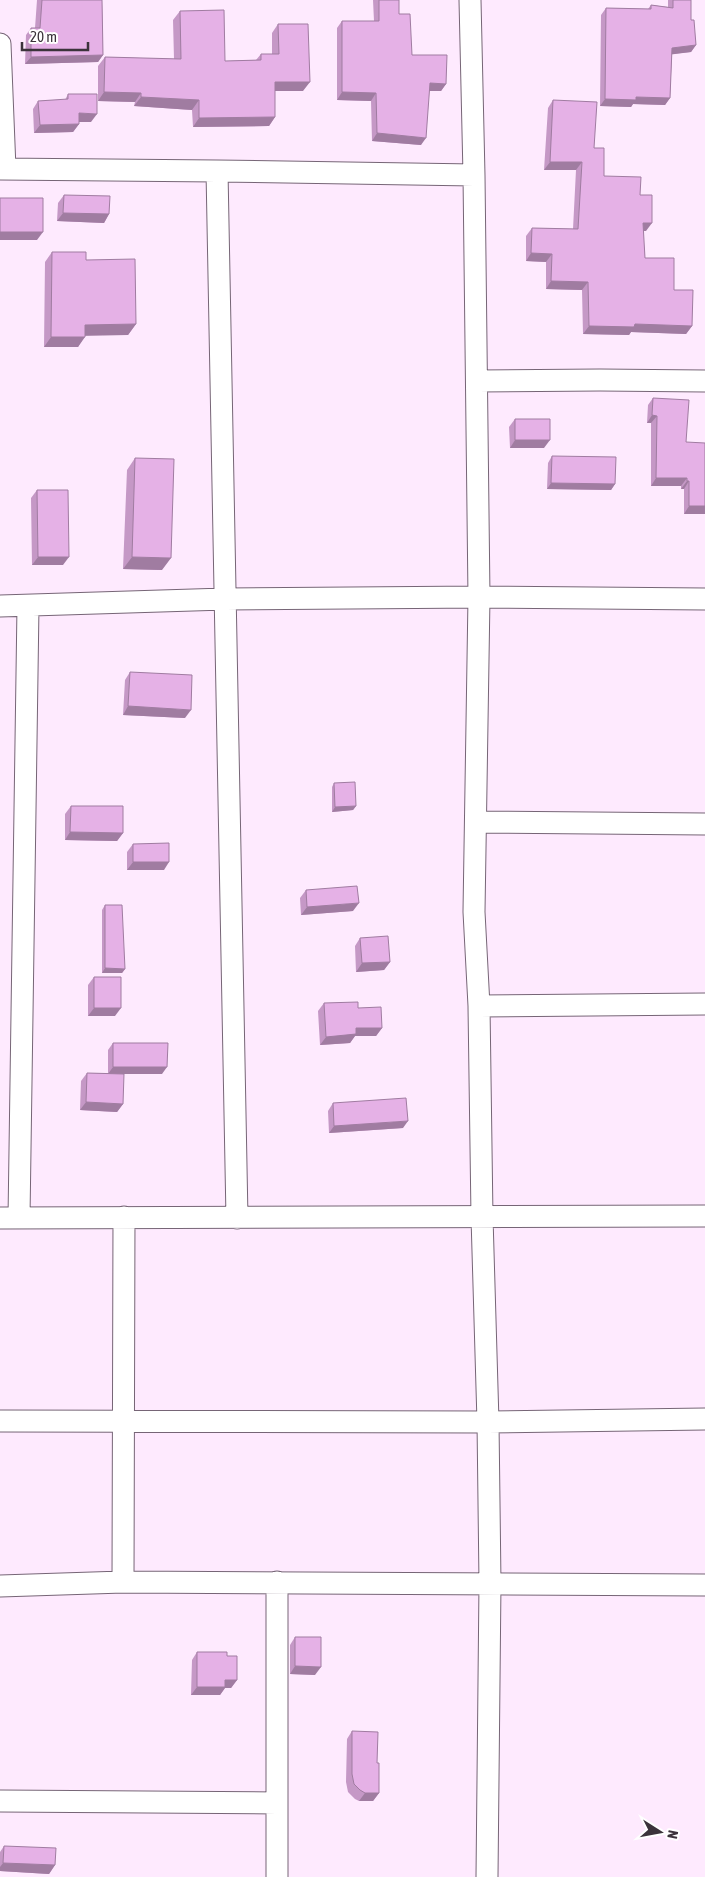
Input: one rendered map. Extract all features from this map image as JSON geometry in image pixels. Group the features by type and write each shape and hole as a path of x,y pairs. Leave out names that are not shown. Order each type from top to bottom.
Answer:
{"street":[{"path":"470,0 480,597 474,912 479,1006 490,1583 487,1877"},
{"path":"0,44 2,169 474,176"},
{"path":"217,171 237,1218"},
{"path":"477,381 705,381"},
{"path":"0,606 225,599 480,597 705,599"},
{"path":"28,606 10,1218 705,1216"},
{"path":"476,822 705,824"},
{"path":"479,1006 705,1004"},
{"path":"124,1217 124,1582"},
{"path":"0,1421 488,1422 705,1419"},
{"path":"0,1586 124,1582 705,1585"},
{"path":"277,1582 277,1877"},
{"path":"0,1801 277,1803"}],"building":[{"path":"42,0 102,0 103,55 31,57 31,28 40,28"},
{"path":"379,0 399,0 399,14 410,14 412,55 447,55 446,84 430,83 426,138 377,133 376,93 342,92 342,21 379,21"},
{"path":"673,0 691,0 691,20 694,20 696,45 672,48 670,98 636,97 636,100 605,99 606,8 651,9 651,5 673,8"},
{"path":"224,10 225,61 261,60 261,54 279,54 278,24 308,24 310,82 275,82 275,117 199,118 199,100 141,97 141,93 104,92 105,57 181,59 180,11"},
{"path":"68,94 97,94 97,114 79,113 79,124 40,125 38,101 68,99"},
{"path":"553,100 597,102 594,148 604,148 604,176 641,177 640,195 652,195 652,223 643,223 645,258 674,258 674,290 693,290 692,326 635,324 634,327 589,326 588,282 551,281 552,254 531,253 532,228 578,229 582,162 550,162"},
{"path":"64,195 110,196 109,214 63,213"},
{"path":"0,198 43,198 43,232 0,232"},
{"path":"52,252 86,252 86,260 135,259 136,324 85,325 85,337 51,337"},
{"path":"653,398 689,400 686,442 705,443 705,506 689,506 689,481 687,481 687,478 656,478 657,416 652,415"},
{"path":"515,419 550,419 550,440 515,440"},
{"path":"552,456 616,457 615,484 551,483"},
{"path":"135,458 174,459 171,558 132,557"},
{"path":"37,490 68,490 69,557 38,557"},
{"path":"130,672 192,675 191,710 128,706"},
{"path":"355,782 356,806 335,807 334,783"},
{"path":"71,806 123,806 123,833 70,832"},
{"path":"169,843 169,862 133,862 133,844"},
{"path":"357,886 359,903 307,907 306,890"},
{"path":"105,905 122,905 125,969 105,968"},
{"path":"388,936 390,962 362,963 360,938"},
{"path":"94,977 121,977 121,1008 94,1008"},
{"path":"358,1002 358,1008 381,1007 382,1028 356,1028 356,1034 326,1037 324,1003"},
{"path":"113,1043 168,1043 167,1067 113,1067"},
{"path":"87,1073 124,1074 123,1104 86,1102"},
{"path":"406,1098 408,1121 334,1126 333,1103"},
{"path":"295,1637 321,1637 321,1667 295,1666"},
{"path":"197,1652 227,1652 227,1656 237,1656 237,1680 225,1680 225,1687 197,1687"},
{"path":"352,1731 378,1732 377,1763 379,1763 379,1793 365,1793 354,1784 352,1774"},
{"path":"4,1846 56,1848 55,1865 3,1863"}]}
